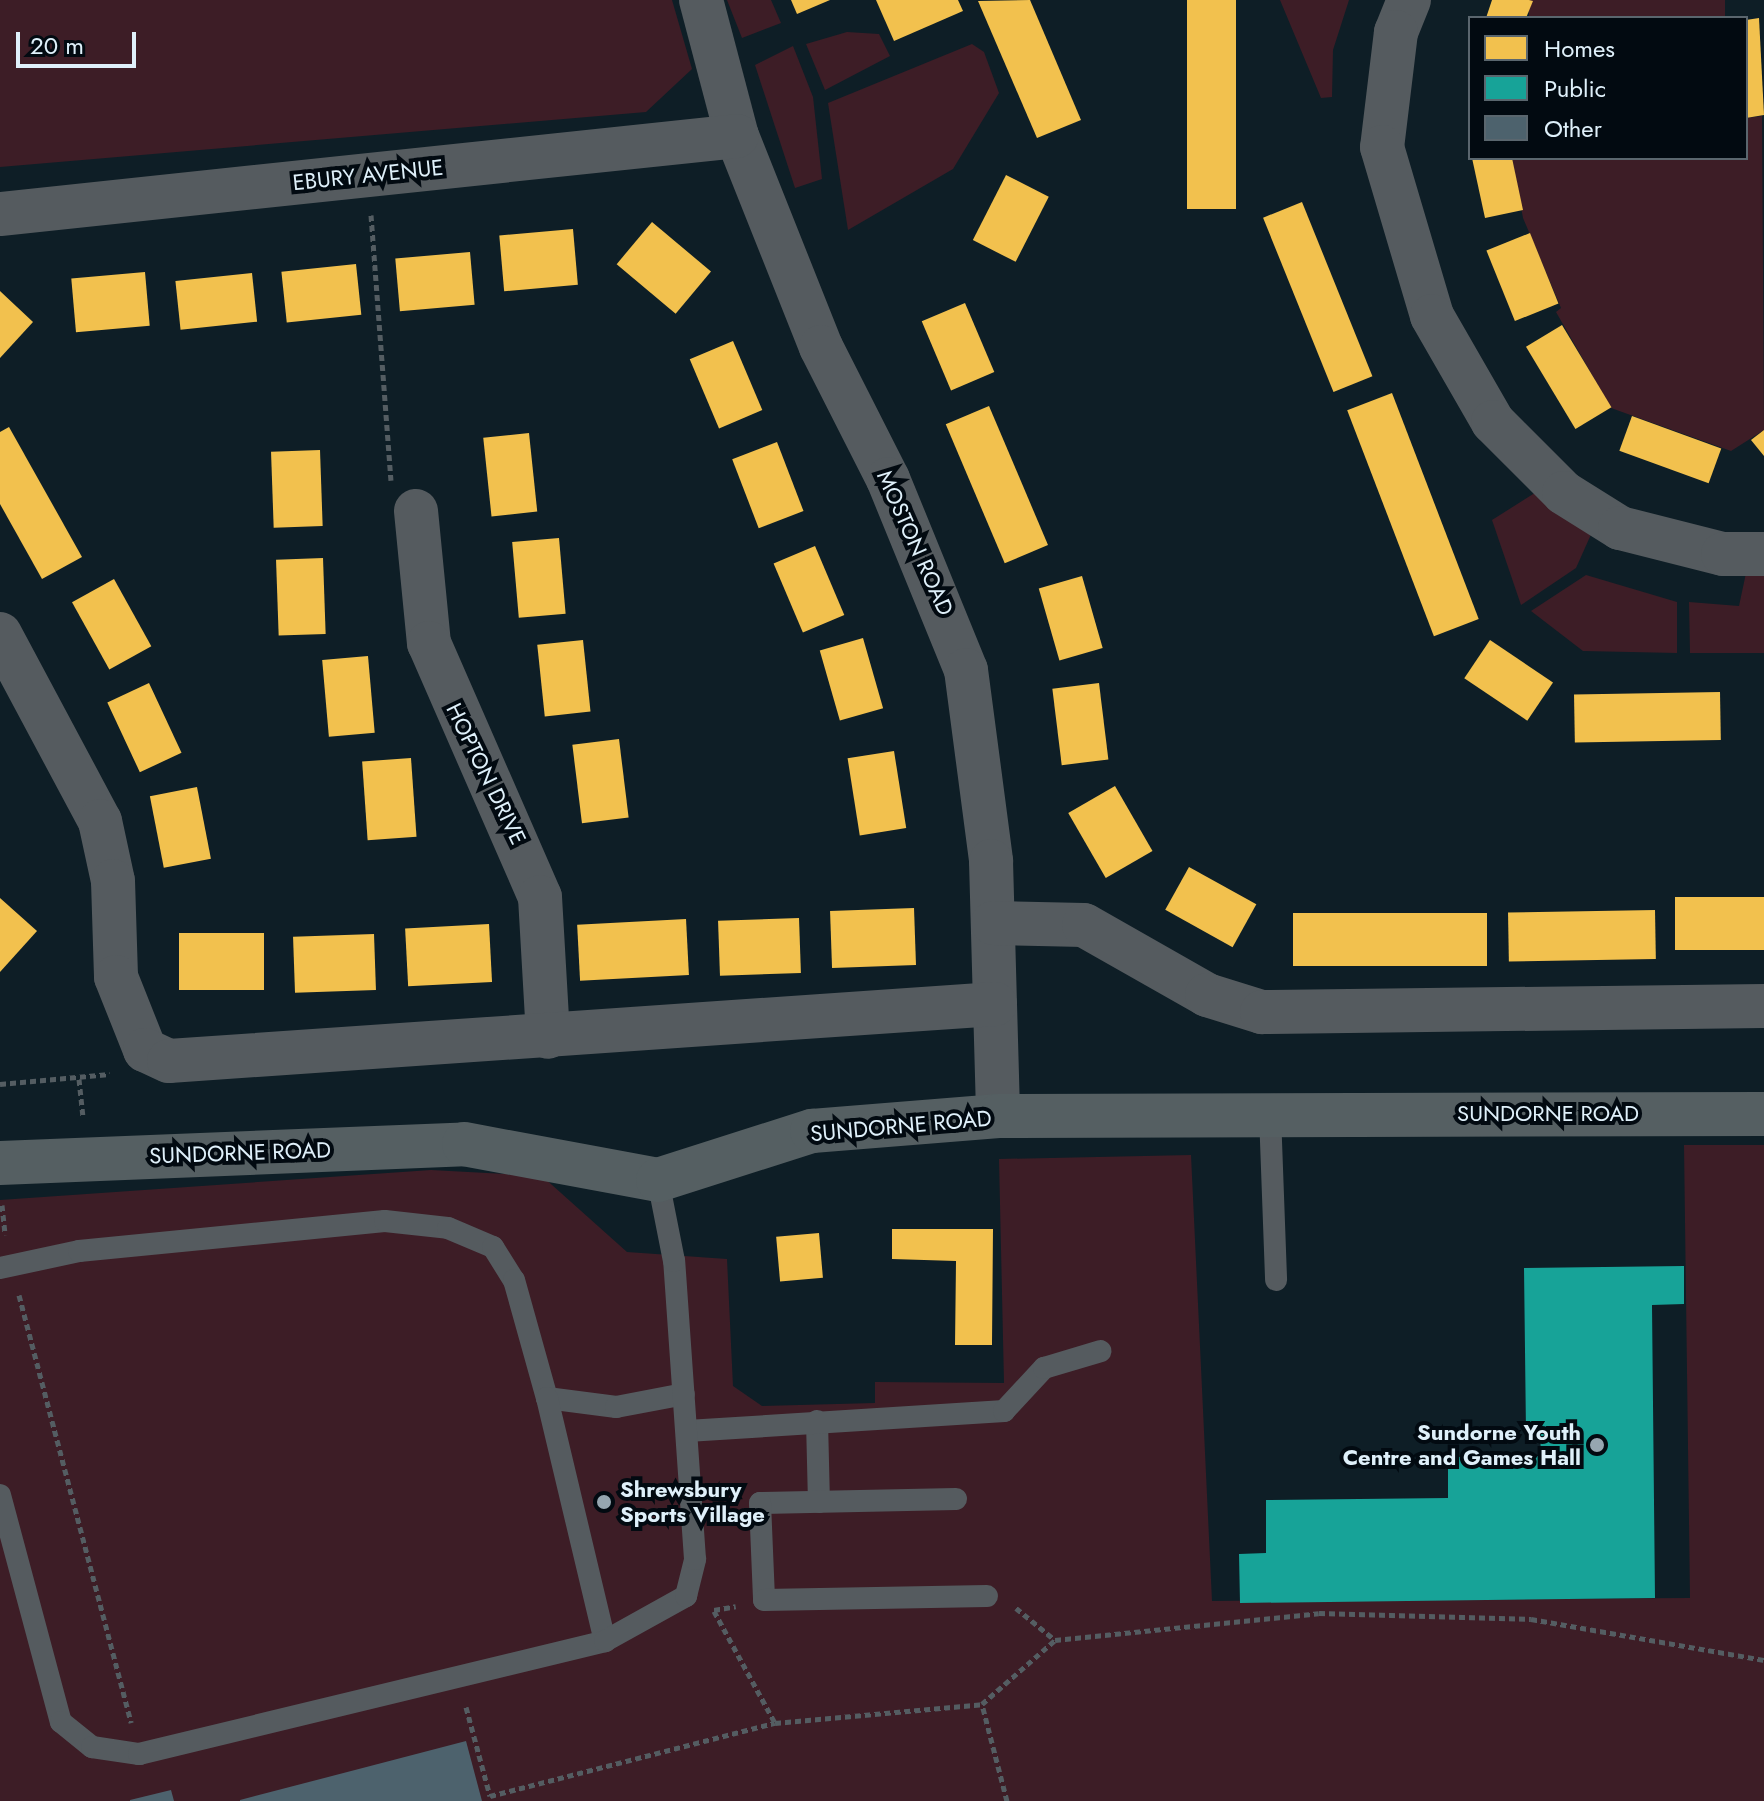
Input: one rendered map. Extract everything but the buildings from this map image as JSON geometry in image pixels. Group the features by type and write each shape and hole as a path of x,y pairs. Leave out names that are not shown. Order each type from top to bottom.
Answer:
{"main road":[{"name":"SUNDORNE ROAD","path":"7,1180 464,1144 658,1180 812,1131 998,1116 1764,1114"}],"street":[{"name":"MOSTON ROAD","path":"701,0 737,136 821,347 888,479 966,670 993,923 998,1116"},
{"path":"1409,0 1396,32 1382,147 1432,316 1493,422 1564,493 1620,528 1723,554 1764,554"},
{"name":"EBURY AVENUE","path":"0,214 737,136"},
{"name":"HOPTON DRIVE","path":"416,511 429,643 540,897 548,1037"},
{"path":"0,634 100,821 113,881 116,977 145,1050 169,1061 995,1004"},
{"path":"993,923 1084,925 1207,995 1262,1012 1764,1006"}],"lane":[{"path":"1270,1114 1276,1280"},
{"path":"0,1495 9,1568 61,1722 92,1747 139,1754 457,1674 605,1641 686,1596 697,1534 674,1261 658,1180"},
{"path":"5,1264 385,1221 448,1228 493,1247 514,1280 547,1398 605,1641"},
{"path":"687,1431 1004,1411 1044,1368 1101,1351"},
{"path":"547,1398 616,1407 684,1394"},
{"path":"817,1421 819,1502"},
{"path":"956,1499 760,1503 764,1600 987,1596"}],"path":[{"path":"367,175 393,506 416,511"},
{"path":"0,1084 110,1075 145,1050"},
{"path":"7,1180 1,1196 5,1264 139,1754"},
{"path":"686,1596 713,1610 775,1723"},
{"path":"987,1596 1020,1610 1055,1640"},
{"path":"457,1674 490,1796 775,1723 982,1704 1055,1640 1364,1614 1531,1619 1764,1660"},
{"path":"982,1704 1007,1801"}],"shaded area":[{"path":"0,0 672,0 692,69 646,112 0,167"},
{"path":"727,0 771,0 781,23 742,38"},
{"path":"1280,0 1349,0 1333,50 1332,97 1321,98"},
{"path":"1529,0 1725,0 1725,16 1529,16"},
{"path":"847,32 879,34 890,56 825,90 806,44"},
{"path":"972,44 984,52 999,93 953,169 848,230 828,103"},
{"path":"793,46 813,97 822,179 795,188 755,65"},
{"path":"1762,116 1764,430 1731,451 1611,408 1556,312 1561,308 1523,218 1512,160 1748,160 1748,118"},
{"path":"1538,491 1593,530 1576,568 1521,605 1492,520"},
{"path":"1764,572 1764,653 1690,653 1689,602 1739,606 1746,573"},
{"path":"1586,575 1677,602 1677,653 1583,651 1531,611"},
{"name":"Shrewsbury Sports Village","path":"1684,1145 1764,1145 1764,1801 0,1801 0,1200 431,1170 542,1176 627,1252 727,1259 733,1386 762,1406 875,1403 875,1382 1004,1383 999,1159 1191,1155 1212,1601 1690,1598"}],"place":[{"name":"Sundorne Youth Centre and Games Hall","path":"1597,1445"},
{"name":"Shrewsbury Sports Village","path":"604,1502"}]}
